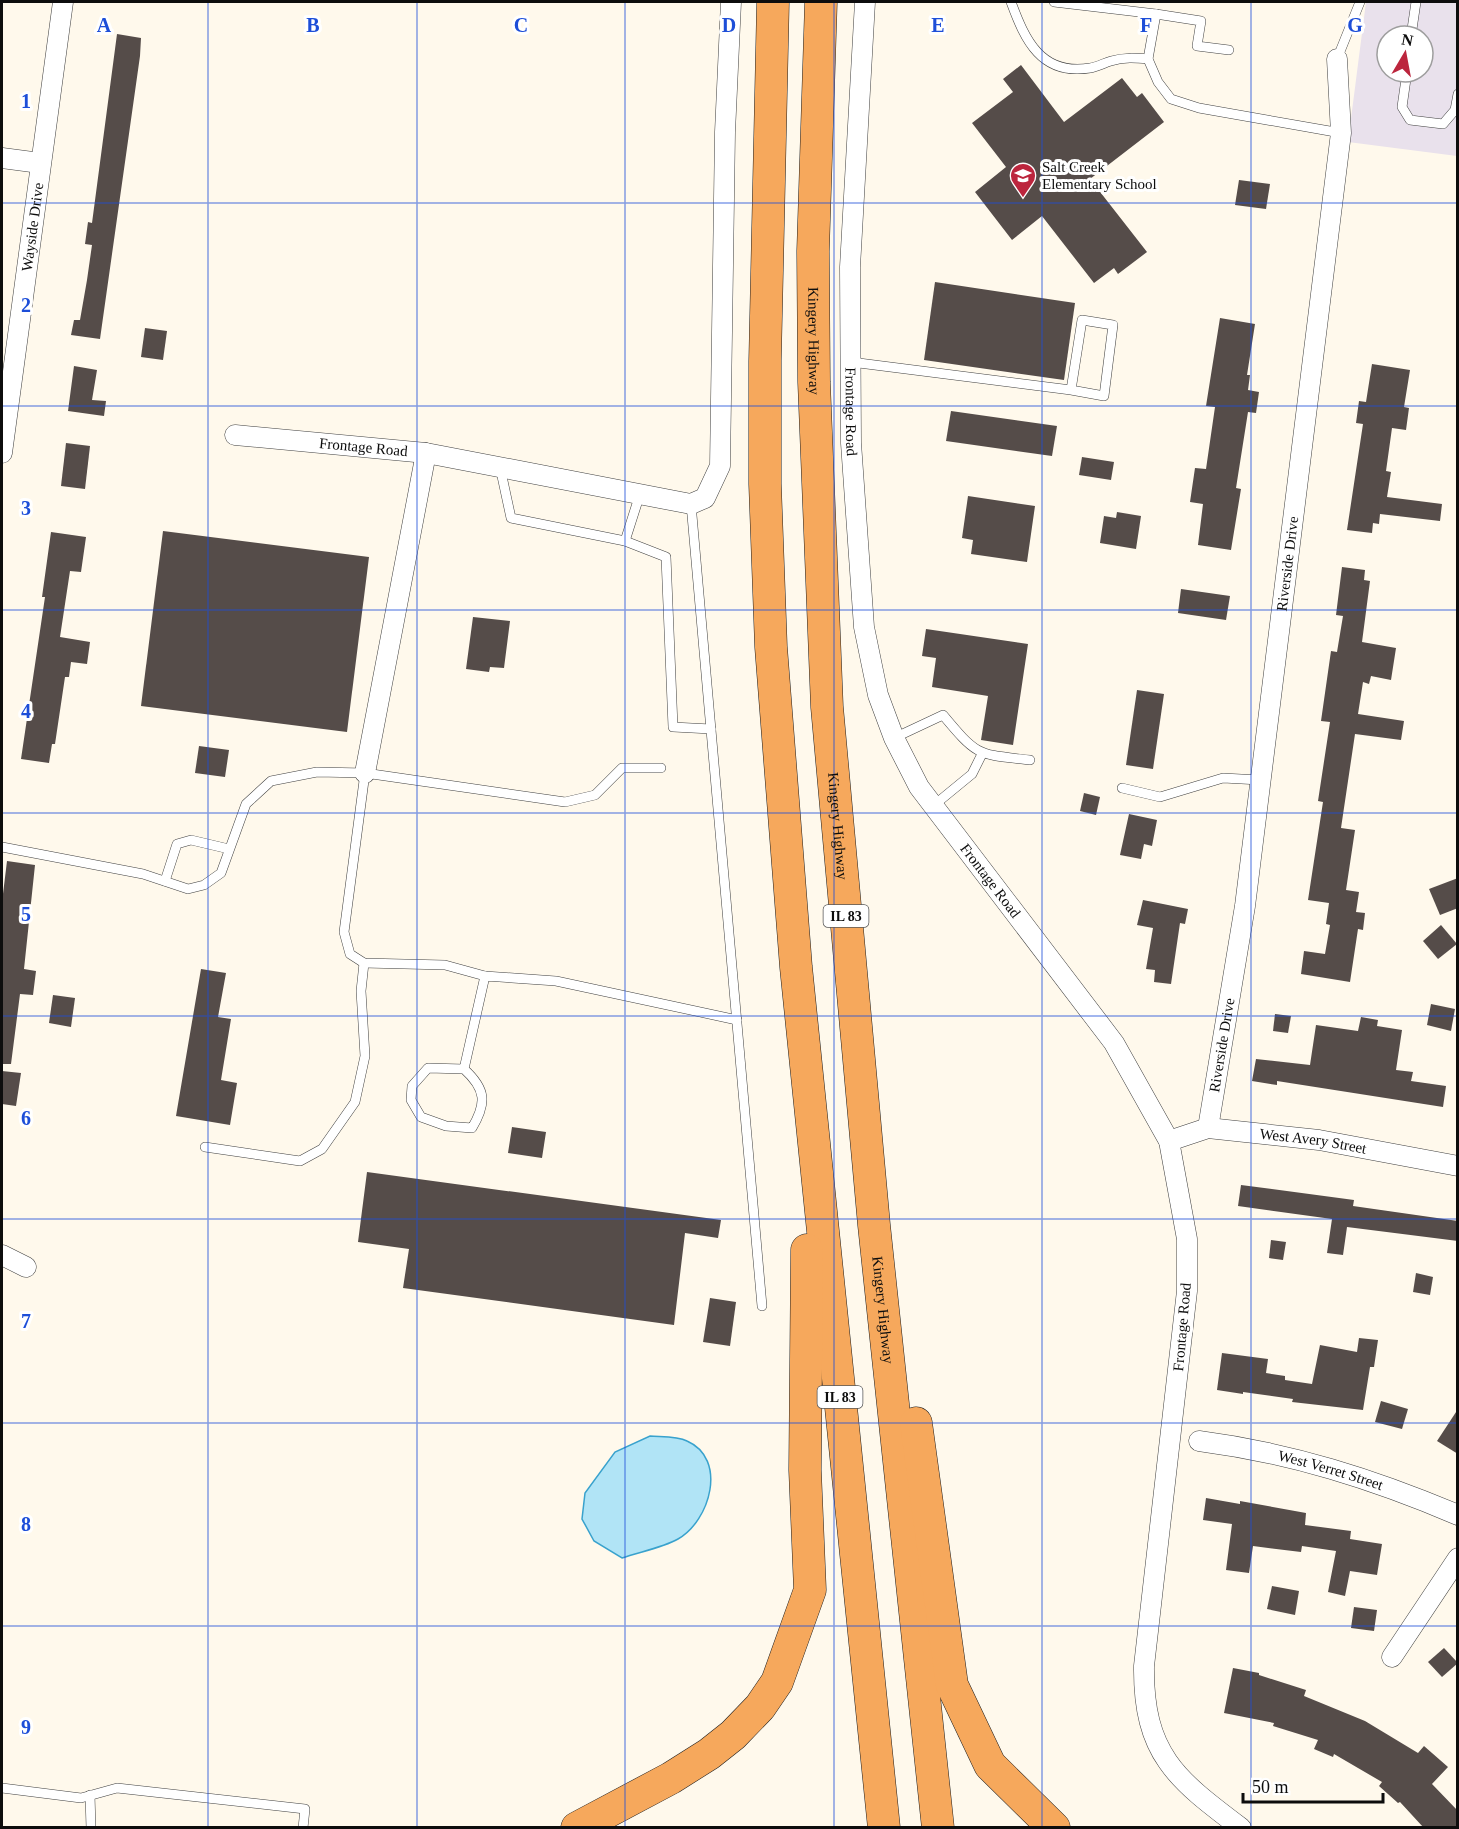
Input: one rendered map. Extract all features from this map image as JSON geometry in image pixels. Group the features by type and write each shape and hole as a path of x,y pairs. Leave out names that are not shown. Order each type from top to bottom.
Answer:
{"highway":[{"name":"IL 83","path":"773,2 765,484 771,647 796,967 884,1827"},
{"name":"Kingery Highway","path":"821,2 813,251 820,580 827,707 874,1225 938,1827"},
{"path":"577,1827 671,1778 733,1735 760,1707 777,1682 810,1590 805,1470 807,1255 796,967"},
{"path":"874,1225 906,1354 952,1685 990,1765 1054,1827"}],"street":[{"name":"Wayside Drive","path":"2,453 63,2"},
{"path":"691,504 705,498 720,466 724,143 731,2"},
{"name":"Frontage Road","path":"864,2 850,267 851,443 864,627 878,694 894,738 919,787 1114,1043 1169,1141 1187,1239 1187,1291 1144,1666 1143,1701 1152,1734 1170,1765 1192,1791 1241,1827"},
{"name":"Riverside Drive","path":"1208,1128 1245,906 1341,133 1337,59"},
{"path":"2,158 40,163"},
{"name":"Frontage Road","path":"235,435 426,453 691,504"},
{"path":"365,773 426,453"},
{"name":"West Avery Street","path":"1169,1141 1208,1128 1319,1140 1458,1166"},
{"path":"2,1255 26,1268"},
{"name":"West Verret Street","path":"1199,1441 1282,1454 1324,1465 1403,1491 1458,1515"},
{"path":"1392,1657 1458,1558"}],"lane":[{"path":"1011,2 1023,35 1043,58 1067,71 1092,68 1123,58 1148,59"},
{"path":"1054,2 1201,21 1197,46 1229,50"},
{"name":"Riverside Drive","path":"1337,59 1360,2"},
{"path":"1413,24 1416,2"},
{"path":"1156,14 1148,59 1158,82 1171,99 1199,108 1341,133"},
{"path":"1405,84 1402,107 1410,120 1443,124 1455,110 1458,94"},
{"path":"851,362 1104,396 1113,325 1082,320 1071,390"},
{"path":"500,467 511,518 625,541 666,557 673,727 711,729"},
{"path":"625,541 640,494"},
{"path":"691,504 762,1306"},
{"path":"894,738 943,715 967,744 982,754 1030,760"},
{"path":"933,806 972,774 982,754"},
{"path":"2,847 143,874 188,889 204,885 221,873 246,804 272,781 317,772 365,773 565,802 595,795 622,768 661,768"},
{"path":"365,773 344,932 350,954 363,963 445,965 485,976 556,981 737,1020"},
{"path":"1122,788 1160,797 1223,778 1260,780"},
{"path":"165,881 177,844 191,840 229,849"},
{"path":"205,1147 300,1161 322,1149 355,1102 358,1090 365,1056 361,991 363,963"},
{"path":"464,1069 428,1068 412,1086 411,1100 421,1117 446,1126 472,1128 483,1109 481,1092 464,1069 485,976"},
{"path":"2,1788 81,1798 117,1788 305,1809 303,1827"},
{"path":"90,1795 91,1827"}],"shaded area":[{"path":"1366,2 1457,2 1457,156 1348,142"}],"water":[{"path":"650,1436 683,1439 700,1450 707,1461 711,1475 710,1490 699,1519 678,1539 622,1558 594,1541 582,1519 585,1493 615,1452"}],"building":[{"path":"117,34 141,38 140,56 100,339 71,335 74,320 80,320 87,280 92,245 85,244 88,222 92,223"},
{"path":"1021,65 1064,122 1122,78 1137,97 1142,93 1164,122 1090,179 1147,252 1118,274 1114,268 1094,283 1042,216 1012,240 975,192 1006,167 972,123 1013,92 1003,79"},
{"path":"1239,180 1270,184 1266,209 1235,205"},
{"path":"935,282 1075,303 1064,380 924,360"},
{"path":"1220,318 1255,324 1247,375 1250,375 1248,390 1259,392 1256,413 1248,412 1236,488 1241,489 1231,550 1198,545 1203,504 1190,502 1195,468 1206,469 1215,407 1206,406"},
{"path":"145,328 167,331 163,360 141,357"},
{"path":"1372,364 1410,370 1404,407 1409,408 1406,430 1392,428 1386,471 1391,472 1387,497 1442,504 1440,521 1380,514 1379,524 1373,523 1372,533 1347,530 1363,424 1356,423 1359,401 1366,402"},
{"path":"74,366 97,370 92,400 106,401 104,416 68,411"},
{"path":"951,411 1057,426 1052,456 946,441"},
{"path":"66,443 90,446 85,489 61,486"},
{"path":"1082,457 1114,462 1111,480 1079,475"},
{"path":"968,496 1035,506 1027,562 971,554 973,540 962,538"},
{"path":"1117,512 1141,516 1136,549 1100,543 1104,516 1116,518"},
{"path":"163,531 369,557 347,732 141,706"},
{"path":"51,532 86,537 81,572 70,571 60,637 90,642 87,664 71,662 69,677 65,677 55,744 52,744 49,763 21,759 45,597 42,597"},
{"path":"1342,567 1365,570 1364,580 1370,581 1362,642 1396,648 1391,680 1371,676 1369,684 1363,682 1358,714 1404,721 1401,740 1355,734 1341,828 1355,830 1346,890 1359,892 1356,912 1365,913 1363,930 1358,929 1350,982 1301,974 1304,951 1325,954 1330,925 1326,924 1329,903 1308,900 1323,802 1318,801 1330,722 1321,721 1331,651 1337,652 1343,616 1336,615"},
{"path":"1181,589 1230,596 1226,620 1178,613"},
{"path":"473,617 510,621 504,668 490,667 489,672 466,669"},
{"path":"926,629 1028,644 1013,745 981,740 988,696 932,687 936,658 922,656"},
{"path":"1137,690 1164,694 1153,769 1126,765"},
{"path":"199,746 229,750 225,777 195,773"},
{"path":"1084,793 1100,797 1096,815 1080,811"},
{"path":"1129,814 1157,820 1152,846 1144,844 1141,859 1120,855"},
{"path":"7,861 35,865 24,969 36,971 33,995 20,994 11,1064 2,1064 2,902"},
{"path":"1458,878 1458,908 1440,915 1429,889"},
{"path":"1143,900 1188,909 1185,924 1180,923 1171,984 1154,982 1155,970 1146,969 1153,928 1137,925"},
{"path":"1441,925 1457,944 1438,959 1423,941"},
{"path":"201,969 226,973 218,1017 231,1019 221,1080 237,1083 230,1125 176,1116"},
{"path":"53,995 75,998 71,1027 49,1023"},
{"path":"1431,1004 1455,1009 1451,1031 1427,1025"},
{"path":"1275,1014 1291,1016 1288,1033 1273,1031"},
{"path":"1361,1017 1378,1020 1377,1026 1402,1030 1396,1070 1413,1072 1411,1081 1446,1086 1443,1107 1277,1081 1277,1085 1252,1081 1256,1059 1310,1065 1316,1025 1358,1031"},
{"path":"2,1071 21,1073 16,1106 2,1104"},
{"path":"512,1127 546,1132 542,1158 508,1153"},
{"path":"367,1172 721,1220 718,1238 685,1233 674,1325 403,1288 409,1249 358,1242"},
{"path":"1241,1185 1354,1200 1353,1206 1458,1221 1458,1241 1347,1227 1343,1255 1327,1253 1332,1219 1238,1206"},
{"path":"1271,1240 1286,1242 1283,1260 1269,1258"},
{"path":"1416,1273 1433,1277 1430,1295 1413,1292"},
{"path":"710,1298 736,1302 730,1346 703,1342"},
{"path":"1359,1338 1378,1340 1374,1367 1370,1367 1363,1410 1217,1390 1222,1353 1268,1359 1266,1373 1285,1376 1285,1380 1312,1384 1320,1345 1357,1352"},
{"path":"1381,1401 1408,1409 1402,1429 1375,1422"},
{"path":"1458,1409 1458,1454 1437,1441"},
{"path":"1206,1498 1240,1504 1240,1501 1306,1513 1305,1525 1351,1531 1350,1539 1382,1544 1377,1575 1350,1571 1345,1596 1328,1592 1336,1551 1302,1546 1301,1552 1253,1546 1249,1573 1226,1570 1232,1524 1203,1520"},
{"path":"1272,1586 1299,1591 1295,1615 1267,1609"},
{"path":"1354,1607 1377,1610 1374,1631 1351,1628"},
{"path":"1444,1648 1458,1663 1442,1677 1428,1662"},
{"path":"1233,1668 1259,1673 1259,1675 1306,1690 1304,1696 1365,1721 1418,1753 1424,1746 1448,1767 1432,1784 1458,1811 1458,1827 1423,1827 1400,1802 1398,1803 1379,1786 1382,1782 1334,1754 1333,1757 1314,1749 1318,1740 1273,1726 1274,1723 1224,1713"}],"place":[{"name":"Salt Creek Elementary School","path":"1023,199"}]}
